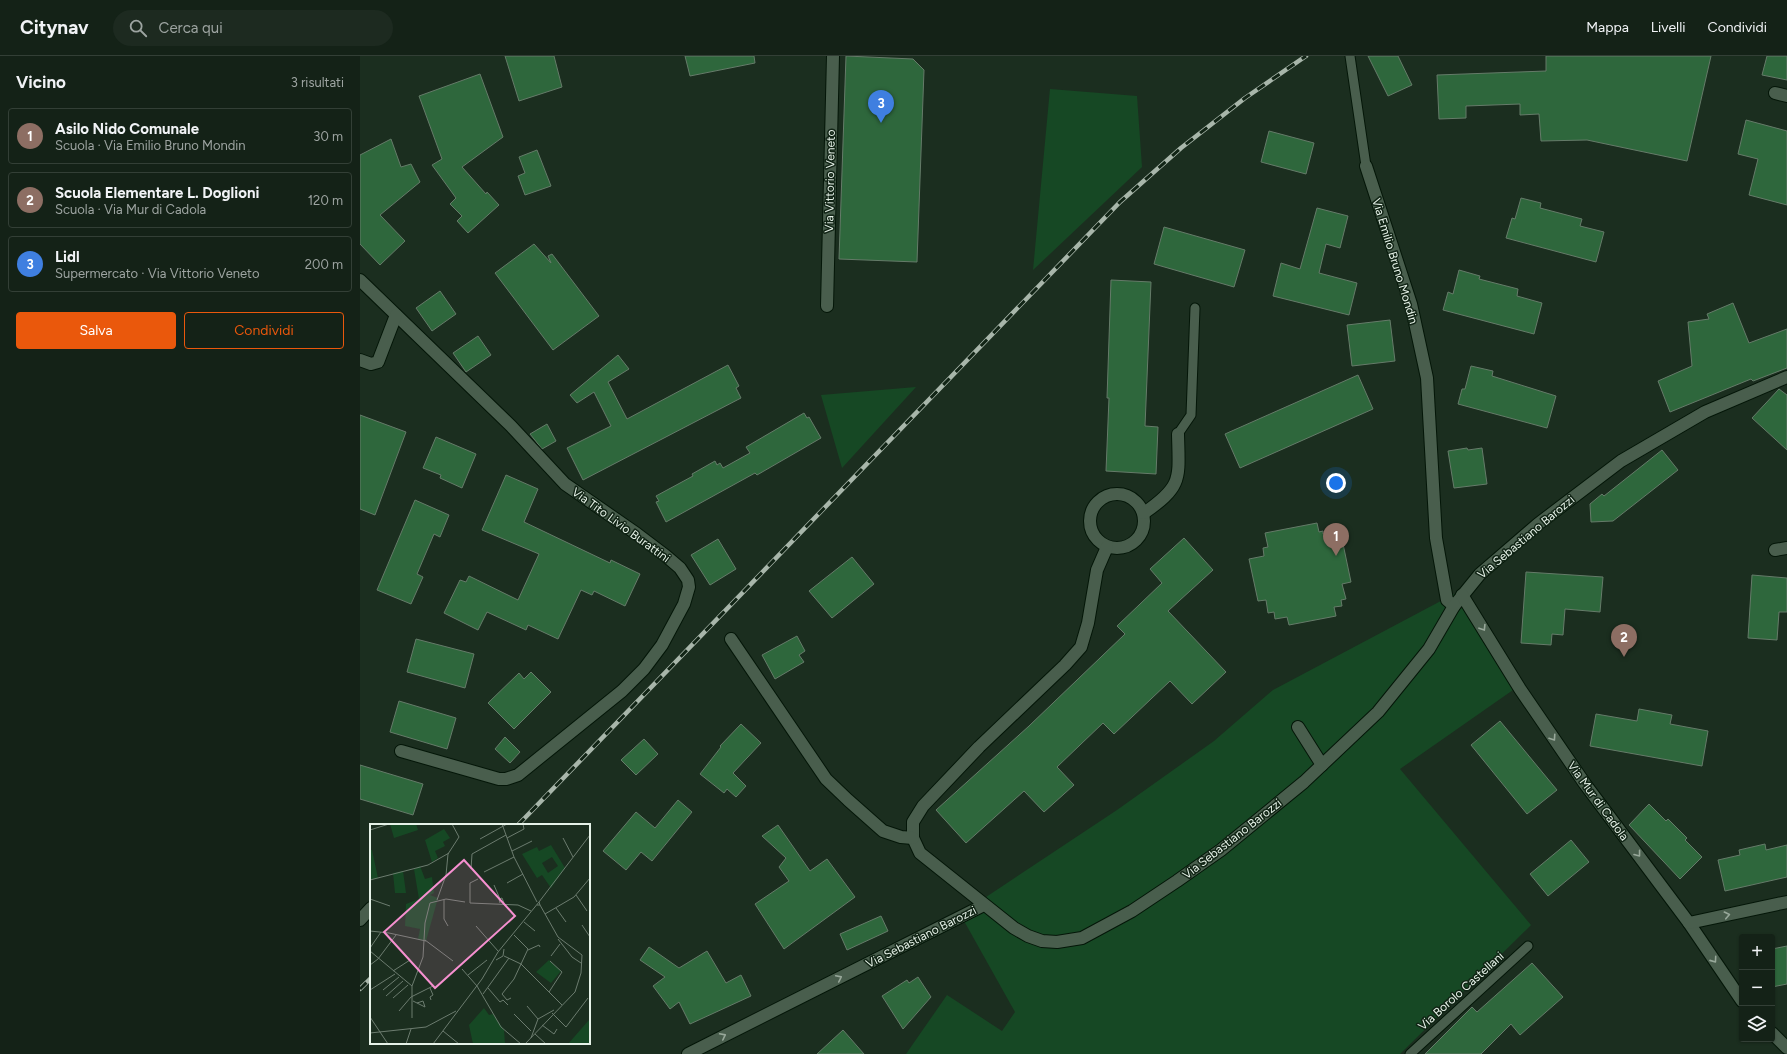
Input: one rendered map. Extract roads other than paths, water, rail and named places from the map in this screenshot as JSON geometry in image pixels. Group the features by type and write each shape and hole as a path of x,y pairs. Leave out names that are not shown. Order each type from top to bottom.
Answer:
{"street":[{"name":"Via Vittorio Veneto","path":"827,306 833,56"},
{"name":"Via Emilio Bruno Mondin","path":"1366,166 1411,304 1426,378 1436,538 1447,600 1454,606"},
{"name":"Via Tito Livio Burattini","path":"360,280 511,426 565,484 670,559 685,574 690,587 684,604 662,645 644,670 622,691 518,775 506,779 499,779 401,751"},
{"path":"360,360 371,364 378,362 396,315"},
{"name":"Via Sebastiano Barozzi","path":"688,1054 984,906 1014,928 1028,936 1042,941 1057,942 1082,938 1132,911 1209,859 1304,782 1378,712 1429,649 1462,595 1480,574 1538,524 1621,461 1705,412 1787,377"},
{"path":"1144,513 1167,496 1177,480 1179,467 1178,434"},
{"path":"1116,494 1125,495 1140,505 1144,513 1144,526 1139,539 1124,548 1115,549 1106,547 1099,542 1090,526 1090,517 1093,508 1099,501 1107,496 1116,494"},
{"path":"984,906 920,853 913,838 913,822 923,806 979,746 1065,666 1081,646 1088,623 1097,570 1106,547"},
{"name":"Via Mur di Cadola","path":"1462,595 1520,689 1585,784 1689,923 1739,997"},
{"path":"731,639 826,779 884,831 901,837 913,838"},
{"path":"1298,727 1322,765"},
{"path":"1689,923 1787,902"},
{"path":"360,920 370,909"},
{"path":"1775,1036 1787,1048"}],"lane":[{"name":"Via Emilio Bruno Mondin","path":"1350,56 1366,166"},
{"path":"1178,434 1191,415 1195,308"},
{"name":"Via Borolo Castellani","path":"1410,1054 1528,946"}],"railway":[{"path":"519,824 1120,202 1181,148 1245,98 1306,56"},
{"path":"360,989 370,979"}],"place":[{"name":"Lidl","path":"881,123"},
{"name":"Asilo Nido Comunale","path":"1336,556"},
{"name":"Scuola Elementare L. Doglioni","path":"1624,657"}]}
